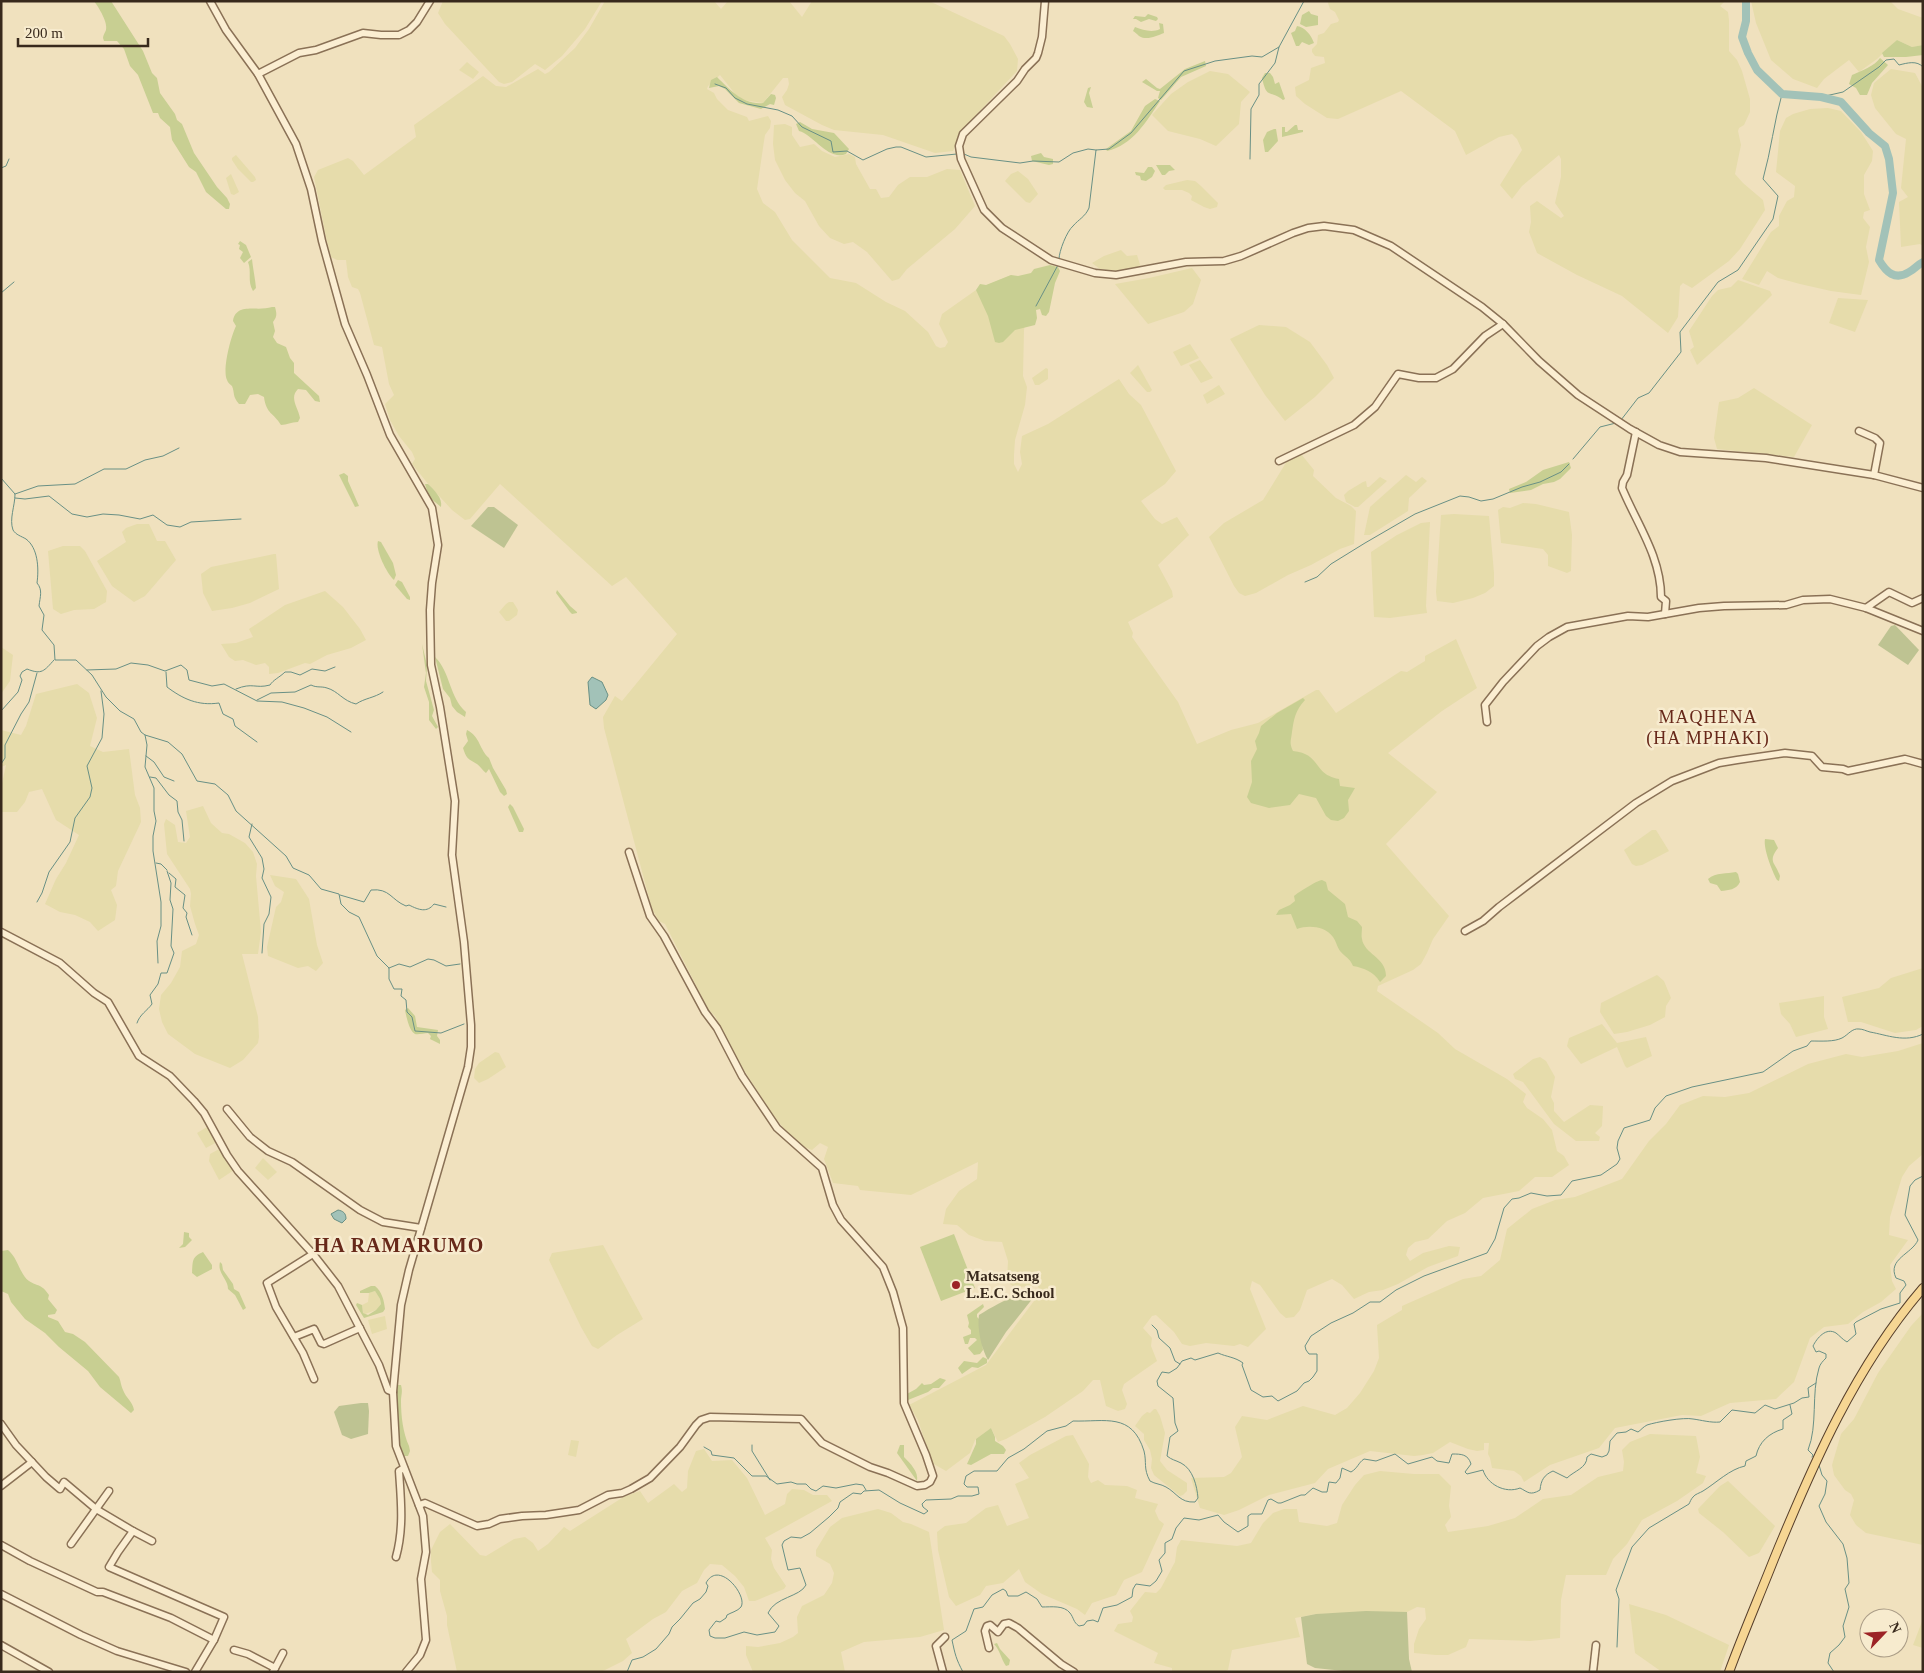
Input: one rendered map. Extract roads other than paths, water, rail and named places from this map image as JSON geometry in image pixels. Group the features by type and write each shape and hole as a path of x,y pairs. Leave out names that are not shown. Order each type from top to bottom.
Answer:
{"main road":[{"path":"1728,1672 1794,1508 1819,1452 1871,1360 1923,1288"}],"street":[{"path":"210,1 226,30 258,74 278,109 298,151 311,189 322,241 345,324 390,435 432,508 438,545 430,610 431,665 440,707 455,801 452,856 464,942 471,1047 468,1067 421,1228 402,1305 393,1392 396,1446 423,1516 426,1552 421,1579 426,1640 420,1655 406,1672"},
{"path":"258,74 299,53 316,50 363,33 381,36 399,35 409,30 417,22 429,1"},
{"path":"1045,1 1042,37 1036,58 1025,68 1016,81 963,134 959,146 961,159 984,210 1002,228 1051,260 1095,273 1116,275 1186,262 1224,261 1241,256 1308,228 1324,226 1354,230 1377,239 1412,259 1503,324 1538,361 1578,395 1636,432 1659,444 1680,452 1766,458 1874,475 1923,488"},
{"path":"1279,461 1354,425 1375,407 1398,374 1430,379 1453,369 1485,336 1503,324"},
{"path":"1860,431 1875,438 1880,443 1874,475"},
{"path":"1636,432 1627,475 1622,488 1654,557 1661,596 1666,601 1665,614"},
{"path":"1866,608 1889,592 1912,603 1923,598"},
{"path":"1487,722 1485,704 1537,646 1549,636 1567,627 1586,623 1628,616 1648,617 1724,606 1786,605 1816,598 1840,601 1866,608 1923,631"},
{"path":"1465,931 1483,921 1636,803 1672,781 1719,763 1784,754 1812,756 1822,767 1848,771 1905,759 1923,764"},
{"path":"419,1504 424,1503 477,1526 489,1524 500,1519 579,1510 608,1495 622,1493 631,1489 650,1478 680,1447 696,1425 701,1420 710,1417 801,1419 822,1443 870,1467 917,1486 930,1482 933,1476 904,1403 904,1328 883,1267 841,1220 833,1205 822,1168 777,1128 742,1076 717,1028 705,1012 664,936 650,916 629,852"},
{"path":"1,932 60,963 94,993 108,1002 139,1056 170,1076 194,1101 204,1113 227,1155 238,1170 313,1254 338,1286 383,1374 388,1390 393,1392"},
{"path":"227,1109 250,1137 268,1152 292,1162 360,1210 383,1222 421,1228"},
{"path":"313,1254 267,1283 276,1307 294,1337 314,1379"},
{"path":"294,1337 314,1329 321,1343 324,1344 360,1328"},
{"path":"3,1428 16,1445 60,1489 64,1482 96,1509 152,1541"},
{"path":"1,1486 32,1462"},
{"path":"396,1556 400,1543 403,1519 399,1470 404,1468"},
{"path":"71,1544 109,1491"},
{"path":"133,1530 109,1567 224,1616 214,1640 195,1672"},
{"path":"1,1545 30,1561 97,1592 103,1592 171,1618 214,1640"},
{"path":"1,1594 81,1636 117,1650 186,1672"},
{"path":"989,1648 985,1631 987,1626 990,1625 998,1632 1004,1624 1009,1623 1074,1672"},
{"path":"943,1672 936,1646 945,1637"},
{"path":"1,1645 49,1672"},
{"path":"1593,1672 1596,1645"},
{"path":"234,1650 248,1654 274,1670 283,1653"}],"water":[{"path":"592,677 602,682 608,695 606,700 596,709 590,705 588,682"},
{"path":"338,1210 345,1215 346,1219 342,1223 334,1219 331,1214"}],"waterway":[{"path":"1250,159 1251,109 1259,95 1259,84 1275,63 1279,47 1304,1"},
{"path":"1746,1 1746,21 1742,37 1757,70 1782,94 1821,97 1841,102 1869,133 1885,146 1889,159 1893,193 1879,260 1891,274 1899,276 1911,271 1923,262"},
{"path":"1059,259 1068,232 1086,214 1089,208 1096,150 1109,149 1131,133 1184,71 1215,61 1252,56 1262,57 1279,47"},
{"path":"1821,97 1843,92 1886,60 1894,59 1899,65 1915,63 1923,67"},
{"path":"715,84 726,88 735,98 747,104 778,110 792,116 802,127 831,141 833,152 847,151 863,160 896,147 901,147 926,157 957,154"},
{"path":"1621,420 1638,398 1649,393 1681,352 1680,332 1718,282 1738,270 1773,219 1778,196 1763,179 1782,94"},
{"path":"964,154 971,157 1020,163 1033,161 1059,162 1073,153 1088,149 1096,150"},
{"path":"1,168 6,166 9,159"},
{"path":"1036,306 1058,265"},
{"path":"1,293 14,282"},
{"path":"1573,459 1600,427 1616,423"},
{"path":"15,494 38,486 75,484 104,469 126,469 145,460 163,456 179,448"},
{"path":"1305,582 1317,577 1331,564 1415,514 1460,496 1481,501 1493,499 1540,482 1561,472 1569,464"},
{"path":"1,478 15,494 13,530 30,543 35,553 38,565 37,583 41,591 39,606 44,615 42,630 54,645 55,660 76,660 92,675 106,697 120,711 134,719 141,732 168,742 182,754 197,781 215,784 228,795 236,811 286,856 293,868 309,875 321,889 339,894 341,904 349,912 359,917 377,956 389,968 389,979 394,989 402,989 401,996 406,1000 407,1012 412,1017 415,1031 441,1033 464,1024"},
{"path":"15,498 25,499 49,496 72,514 87,517 103,514 119,515 140,519 153,515 167,525 180,527 191,522 241,519"},
{"path":"1,711 18,692 22,680 20,676 22,672 27,669 36,672 42,671 54,660"},
{"path":"87,670 116,669 131,663 148,665 165,671 181,665 187,670 189,680 212,686 224,684 257,701 282,702 304,708 327,717 351,732"},
{"path":"236,689 246,686 270,685 285,672 300,675 312,669 325,671 335,667"},
{"path":"166,672 167,687 191,701 211,704 219,703 223,714 233,719 235,726 257,742"},
{"path":"1,764 5,758 5,745 29,702 37,673"},
{"path":"257,700 271,693 295,692 311,685 331,689 348,701 356,704 383,692"},
{"path":"37,902 49,872 70,842 75,818 90,797 92,788 87,766 102,738 104,714 101,691"},
{"path":"145,735 147,745 145,767 154,788 156,821 153,851 161,902 161,926 157,941 158,963"},
{"path":"146,756 154,762 164,777 174,781"},
{"path":"150,777 156,778 169,795 177,801 178,812 182,820 184,841"},
{"path":"252,824 249,837 262,858 264,869 262,878 271,897 269,914 264,924 262,953"},
{"path":"156,863 161,864 167,870"},
{"path":"137,1023 152,1004 150,995 158,984 161,973 167,973 174,953 171,946 173,909 170,900 171,883 167,871"},
{"path":"169,873 176,879 175,887 185,895 183,908 187,913 186,917 192,935"},
{"path":"340,895 364,902 371,890 377,890 386,893 406,906 409,905 423,910 429,909 434,904 446,907"},
{"path":"389,968 399,964 410,967 428,959 446,966 460,964"},
{"path":"627,1672 632,1660 643,1657 656,1649 693,1603 706,1592 708,1586 706,1583 712,1577 718,1575 725,1577 731,1582 740,1595 742,1602 738,1610 727,1615 720,1622 716,1621 709,1630 710,1636 725,1638 744,1632 757,1635 775,1632 779,1626 768,1613 771,1608 799,1592 806,1585 800,1568 788,1570 782,1545 784,1541 791,1537 801,1538 810,1533 838,1508 840,1502 853,1493 861,1494 864,1491 879,1490 900,1503 924,1514 928,1511 922,1504 926,1500 951,1499 958,1496 979,1494 978,1487 967,1487 964,1484 966,1476 974,1471 997,1471 1008,1458 1024,1449 1047,1431 1066,1426 1073,1421 1106,1421 1125,1425 1139,1439 1144,1451 1146,1469 1150,1481 1170,1489 1186,1501 1195,1502 1198,1498 1195,1483 1189,1469 1167,1456 1170,1437 1178,1431 1175,1423 1173,1398 1158,1386 1157,1381 1162,1372 1169,1373 1177,1368 1182,1361 1191,1358 1195,1360 1218,1353 1243,1363 1242,1365 1251,1390 1263,1397 1272,1396 1278,1401 1297,1391 1317,1371 1317,1354 1309,1354 1305,1346 1311,1336 1370,1302 1380,1302 1396,1290 1424,1276 1487,1253 1495,1239 1504,1208 1512,1199 1531,1193 1547,1196 1561,1195 1572,1181 1601,1175 1617,1164 1620,1159 1617,1148 1624,1128 1650,1120 1655,1108 1666,1096 1692,1087 1763,1072 1793,1051 1807,1046 1811,1041 1839,1039 1857,1029 1903,1038 1916,1037 1923,1034"},
{"path":"1812,1457 1813,1455 1808,1450 1813,1430 1815,1388 1820,1365 1826,1358 1826,1354 1819,1351 1816,1352 1813,1346 1819,1337 1829,1331 1836,1333 1847,1342 1856,1334 1854,1324 1856,1322 1881,1309 1900,1303 1900,1293 1906,1285 1904,1281 1896,1278 1894,1271 1897,1261 1918,1240 1905,1215 1910,1186 1915,1180 1923,1176"},
{"path":"1152,1325 1157,1330 1159,1338 1170,1348 1175,1361 1180,1364"},
{"path":"963,1672 952,1640 966,1631 974,1609 983,1607 992,1595 1003,1589 1008,1596 1018,1596 1026,1592 1037,1599 1042,1607 1057,1607 1067,1610 1079,1626 1084,1625 1087,1621 1093,1620 1098,1622 1103,1608 1117,1605 1132,1597 1136,1584 1150,1586 1156,1581 1162,1571 1159,1560 1165,1553 1165,1543 1172,1539 1176,1528 1184,1518 1199,1520 1218,1515 1238,1532 1248,1526 1248,1516 1251,1514 1262,1514 1268,1500 1271,1499 1281,1503 1305,1495 1313,1488 1327,1492 1329,1482 1336,1483 1340,1478 1342,1468 1351,1472 1364,1459 1376,1461 1395,1454 1408,1464 1432,1457 1437,1461 1449,1463 1452,1454 1466,1456 1471,1464 1465,1472 1467,1474 1483,1470 1488,1480 1503,1489 1514,1490 1520,1488 1529,1493 1534,1493 1540,1490 1545,1476 1553,1471 1567,1478 1583,1467 1587,1457 1591,1454 1602,1457 1607,1455 1610,1441 1617,1433 1626,1432 1631,1429 1638,1432 1647,1425 1677,1419 1720,1422 1732,1410 1755,1413 1765,1405 1775,1409 1809,1397 1808,1388 1816,1383"},
{"path":"1617,1647 1619,1599 1616,1590 1632,1547 1649,1528 1689,1504 1695,1495 1729,1473 1745,1466 1746,1461 1756,1456 1765,1439 1783,1429 1783,1420 1792,1414 1790,1405"},
{"path":"752,1445 752,1451 770,1480"},
{"path":"704,1447 711,1451 712,1455 734,1458 752,1476 766,1476 777,1484 791,1482 806,1484 816,1491 823,1486 836,1488 856,1484 863,1485 866,1490"},
{"path":"1819,1465 1822,1475 1827,1481 1825,1494 1819,1506 1826,1522 1843,1544 1847,1558 1849,1583 1845,1589 1849,1607 1843,1626 1845,1637 1830,1653 1828,1663 1834,1672"}],"place":[{"name":"Matsatseng L.E.C. School","path":"956,1285"}],"district":[{"name":"MAQHENA (HA MPHAKI)","path":"1708,728"},
{"name":"HA RAMARUMO","path":"399,1245"}]}
